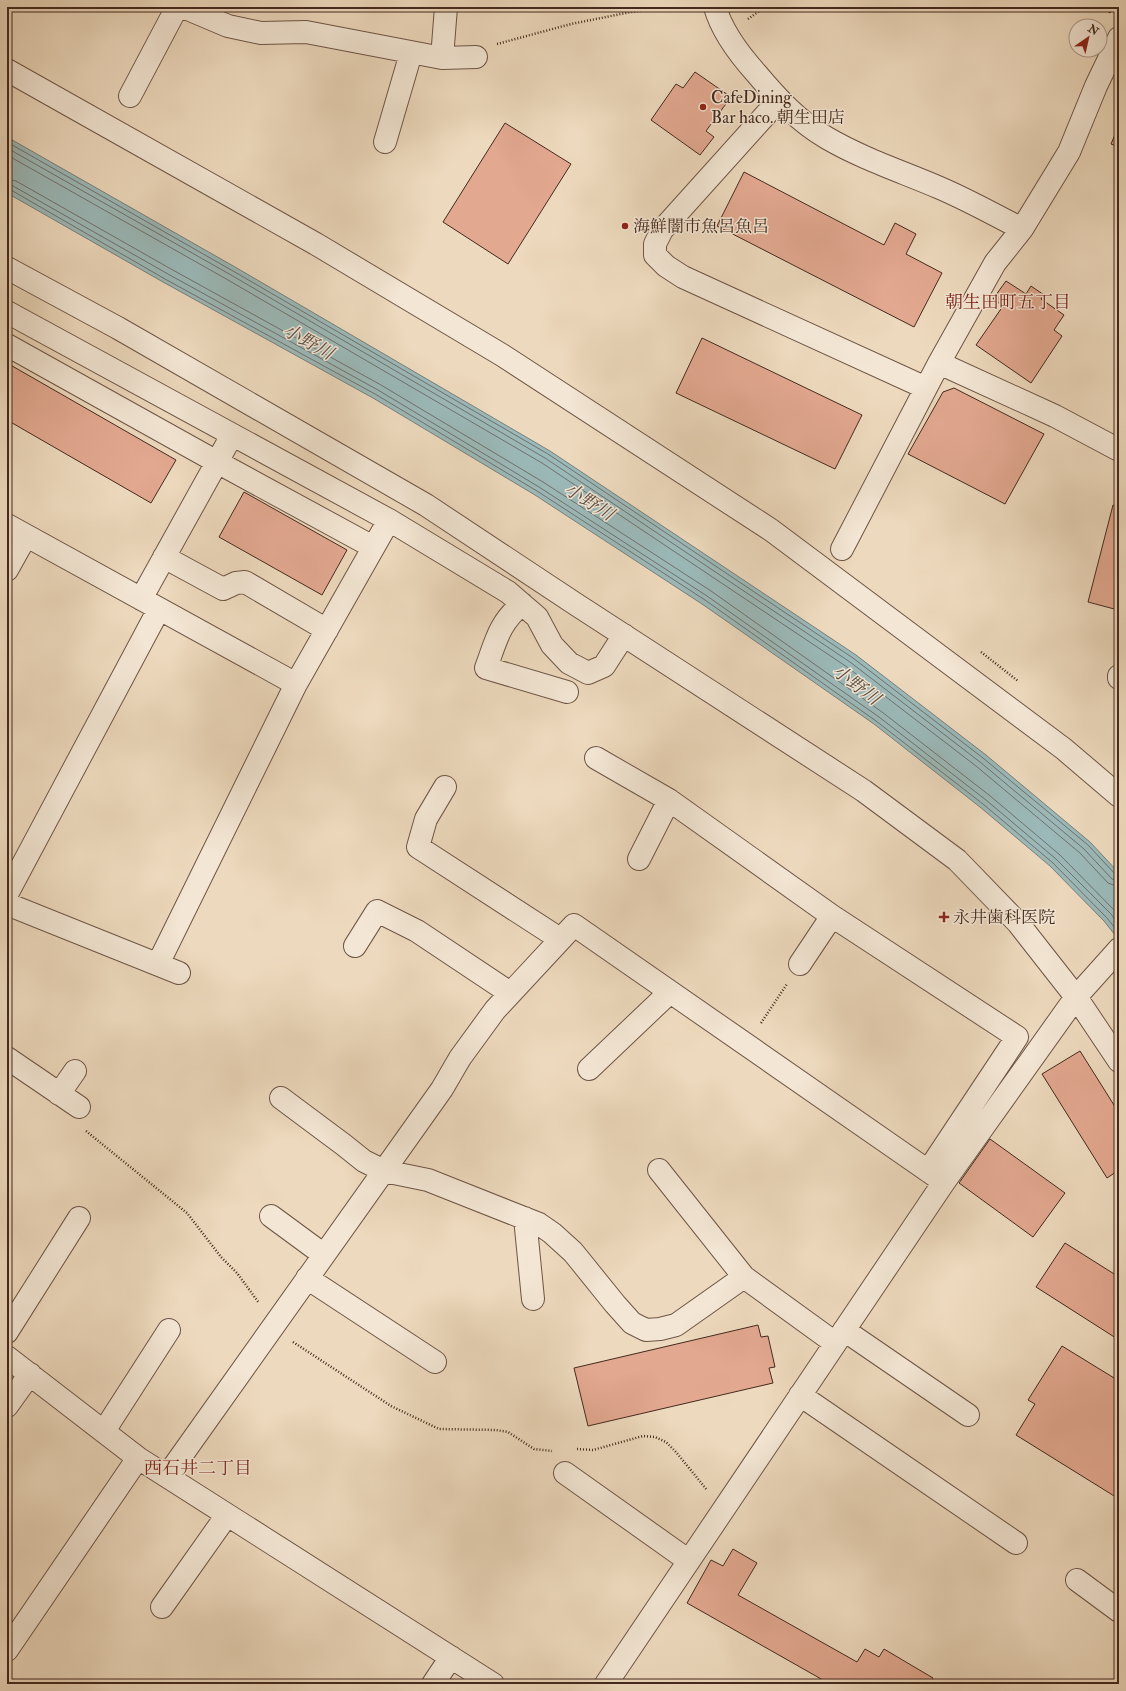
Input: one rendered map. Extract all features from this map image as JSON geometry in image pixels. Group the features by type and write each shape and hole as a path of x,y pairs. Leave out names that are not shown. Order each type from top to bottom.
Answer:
{"street":[{"path":"130,96 177,7"},
{"path":"183,7 228,26 261,33 306,32 442,58 476,57"},
{"path":"442,58 446,7"},
{"path":"715,7 730,40 750,67 779,100 798,117 826,138 850,151 942,189 1022,229"},
{"path":"842,549 939,363 995,263 1022,229 1068,152 1096,86 1119,38"},
{"path":"385,142 411,53"},
{"path":"7,70 316,244 488,347 771,530 1064,749 1119,796"},
{"path":"779,100 662,230 656,244 656,256 666,266 683,277 926,388"},
{"path":"7,268 118,328 426,504 864,791 957,860 1018,923 1076,997 1119,1061"},
{"path":"7,312 389,520 508,592 537,617 552,645 569,663 588,673 604,666 624,635"},
{"path":"7,345 373,547"},
{"path":"939,363 1055,416 1119,450"},
{"path":"7,894 14,864 150,604 164,557 232,435"},
{"path":"158,964 296,684 389,520"},
{"path":"7,525 296,684"},
{"path":"7,570 26,536"},
{"path":"164,557 223,589 236,583 245,582 327,630"},
{"path":"522,604 510,614 502,626 486,668 567,692"},
{"path":"596,758 669,800 832,916 1017,1037 936,1177 840,1337 606,1684"},
{"path":"445,787 426,819 418,847 560,939"},
{"path":"639,859 669,800"},
{"path":"7,904 179,973"},
{"path":"355,946 377,911 417,931 510,993"},
{"path":"800,964 832,916"},
{"path":"167,1476 442,1090 460,1058 495,1010 574,925 936,1177"},
{"path":"936,1177 1089,980 1119,949"},
{"path":"589,1069 670,992"},
{"path":"7,1058 78,1107"},
{"path":"59,1094 75,1071"},
{"path":"280,1098 344,1144 364,1162 384,1171 428,1180 539,1224 552,1233 573,1252 632,1323 646,1330 660,1329 676,1325 744,1277"},
{"path":"659,1170 744,1277 968,1415"},
{"path":"271,1216 324,1255"},
{"path":"7,1332 79,1218"},
{"path":"525,1218 533,1300"},
{"path":"307,1278 435,1362"},
{"path":"104,1431 169,1330"},
{"path":"7,1357 138,1458 493,1684"},
{"path":"7,1406 30,1374"},
{"path":"800,1395 1016,1543"},
{"path":"7,1650 138,1458"},
{"path":"565,1473 689,1561"},
{"path":"162,1607 227,1515"},
{"path":"1077,1580 1119,1611"},
{"path":"433,1684 451,1657"}],"path":[{"path":"476,57 481,48 571,24 630,12 680,7"},
{"path":"747,1045 800,964"}],"water":[{"name":"小野川","path":"7,137 235,267 550,451 856,655 986,755 1090,842 1119,873 1119,940 1104,921 1050,866 980,807 874,724 702,604 535,495 373,398 163,282 7,193"}],"building":[{"path":"1101,7 1114,7 1110,13"},
{"path":"695,72 731,97 706,131 714,137 700,155 651,120 676,84 683,88"},
{"path":"505,123 571,164 508,264 443,222"},
{"path":"1119,125 1119,147 1111,144"},
{"path":"744,172 884,245 895,223 916,234 906,254 942,273 914,327 717,226"},
{"path":"1006,281 1026,294 1031,286 1044,295 1041,299 1064,315 1054,330 1062,336 1031,383 976,345 1003,306 993,299"},
{"path":"702,338 862,415 835,469 676,393"},
{"path":"7,363 176,460 151,503 7,420"},
{"path":"954,388 1044,434 1005,504 908,454 943,392"},
{"path":"244,492 347,550 322,595 219,537"},
{"path":"1113,505 1119,507 1118,610 1088,602"},
{"path":"1080,1051 1119,1113 1119,1170 1107,1178 1042,1074"},
{"path":"990,1139 1065,1193 1033,1237 959,1183"},
{"path":"1065,1243 1119,1277 1119,1340 1036,1287"},
{"path":"758,1325 761,1337 768,1336 775,1367 769,1368 773,1383 588,1426 574,1368"},
{"path":"1062,1346 1119,1381 1119,1499 1016,1435 1035,1404 1028,1400"},
{"path":"733,1549 757,1563 738,1595 857,1662 865,1649 879,1657 884,1649 933,1678 930,1684 830,1684 687,1603 711,1560 723,1566"}],"place":[{"name":"CafeDining Bar haco. 朝生田店","path":"703,107"},
{"name":"海鮮闇市魚呂魚呂","path":"625,226"},
{"name":"永井歯科医院","path":"944,917"}],"district":[{"name":"朝生田町五丁目","path":"1008,302"},
{"name":"西石井二丁目","path":"198,1468"}]}
